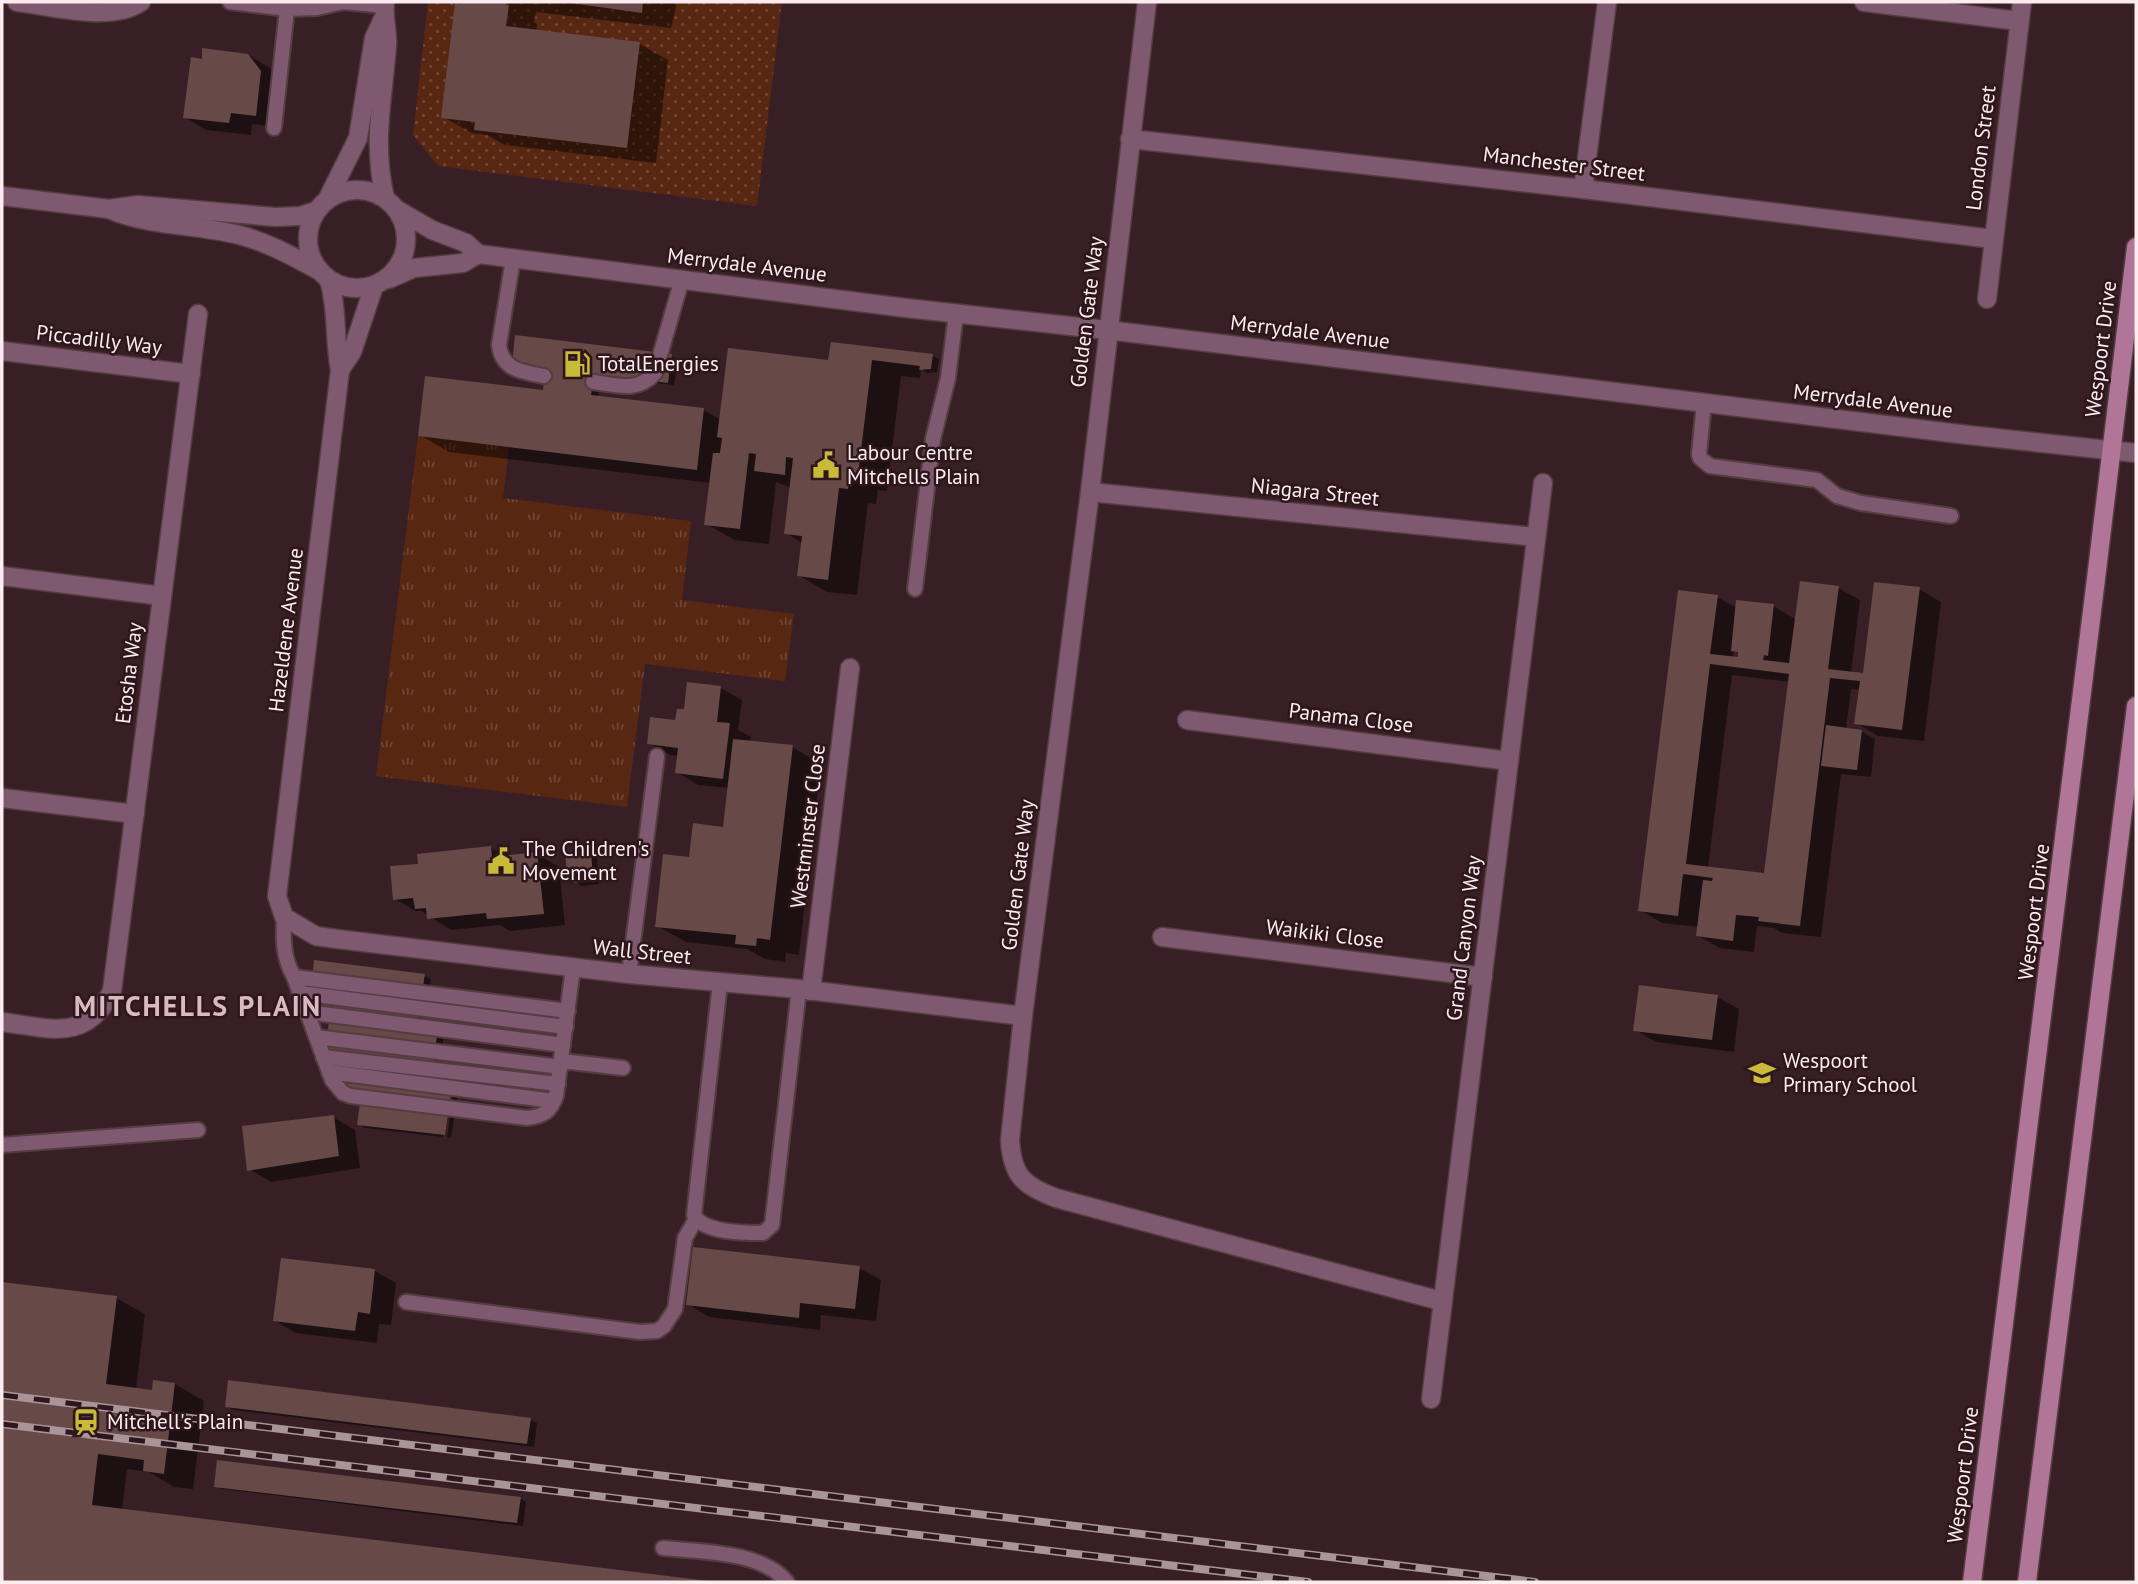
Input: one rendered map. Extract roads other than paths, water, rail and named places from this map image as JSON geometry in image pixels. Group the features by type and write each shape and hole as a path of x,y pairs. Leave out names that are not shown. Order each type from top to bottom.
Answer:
{"main road":[{"name":"Wespoort Drive","path":"1972,1582 2068,820 2136,247"},
{"path":"2027,1582 2136,706"}],"street":[{"path":"17,2 99,13 118,11 141,2"},
{"name":"Golden Gate Way","path":"1147,2 1090,492 1023,1016 1012,1159 1023,1180 1034,1190 1056,1198 1441,1301"},
{"path":"1583,189 1607,2"},
{"path":"1864,2 2019,21"},
{"name":"London Street","path":"1987,299 2022,2"},
{"path":"109,209 135,220 239,235 269,245 351,288 380,283 398,267 405,253 406,237 404,222 390,203 380,175 378,116 388,41 385,9"},
{"path":"323,275 310,256 307,241 309,226 358,138 373,38 385,9"},
{"name":"Manchester Street","path":"1130,139 1583,189 1993,239"},
{"path":"2,196 109,209 138,205 275,217 300,216 321,206 340,192 355,190 371,192 390,203"},
{"name":"Merrydale Avenue","path":"390,203 439,234 466,243 478,254 956,314 2136,453"},
{"name":"Merrydale Avenue","path":"380,283 414,268 463,263 478,254"},
{"name":"Hazeldene Avenue","path":"284,917 278,896 340,370 336,349 335,300 323,275"},
{"name":"Hazeldene Avenue","path":"340,370 352,352 380,283"},
{"name":"Etosha Way","path":"2,1022 64,1030 82,1025 101,1011 112,991 198,314"},
{"name":"Piccadilly Way","path":"2,351 191,374"},
{"name":"Grand Canyon Way","path":"1431,1399 1543,483"},
{"name":"Niagara Street","path":"1090,492 1536,537"},
{"path":"2,576 162,596"},
{"name":"Westminster Close","path":"805,990 850,668"},
{"name":"Panama Close","path":"1187,720 1508,761"},
{"path":"2,798 135,814"},
{"name":"Wall Street","path":"284,917 316,936 573,968 805,990 1023,1016"},
{"name":"Waikiki Close","path":"1162,937 1483,977"}],"lane":[{"path":"230,2 287,9 317,8 343,2 385,9"},
{"path":"274,128 287,9"},
{"path":"513,259 499,345 500,354 504,363 513,369 544,376"},
{"path":"593,382 636,387 647,383 655,373 682,279"},
{"path":"915,589 933,439 948,378 956,314"},
{"path":"1704,403 1699,454 1710,466 1817,480 1837,496 1861,503 1951,516"},
{"path":"629,974 657,756"},
{"path":"284,917 284,953 329,1072 336,1087 343,1093 361,1097 527,1118 542,1116 552,1108 558,1084 573,968"},
{"path":"294,977 568,1011"},
{"path":"406,1302 640,1332 657,1331 664,1326 675,1309 685,1238 696,1219 694,1209 720,982"},
{"path":"696,1219 707,1227 751,1233 763,1233 772,1225 805,990"},
{"path":"300,993 566,1027"},
{"path":"307,1012 563,1045"},
{"path":"316,1038 623,1068"},
{"path":"323,1056 558,1084"},
{"path":"329,1072 554,1101"},
{"path":"2,1145 198,1130"},
{"path":"663,1548 760,1562 779,1573 787,1582"}],"railway":[{"path":"2,1395 1535,1582"},
{"path":"2,1424 1308,1582"}],"place":[{"name":"TotalEnergies","path":"577,364"},
{"name":"Labour Centre Mitchells Plain","path":"826,465"},
{"name":"The Children's Movement","path":"501,861"},
{"name":"Wespoort Primary School","path":"1762,1073"},
{"name":"Mitchell's Plain","path":"86,1422"}],"district":[{"name":"MITCHELLS PLAIN","path":"198,1006"}]}
